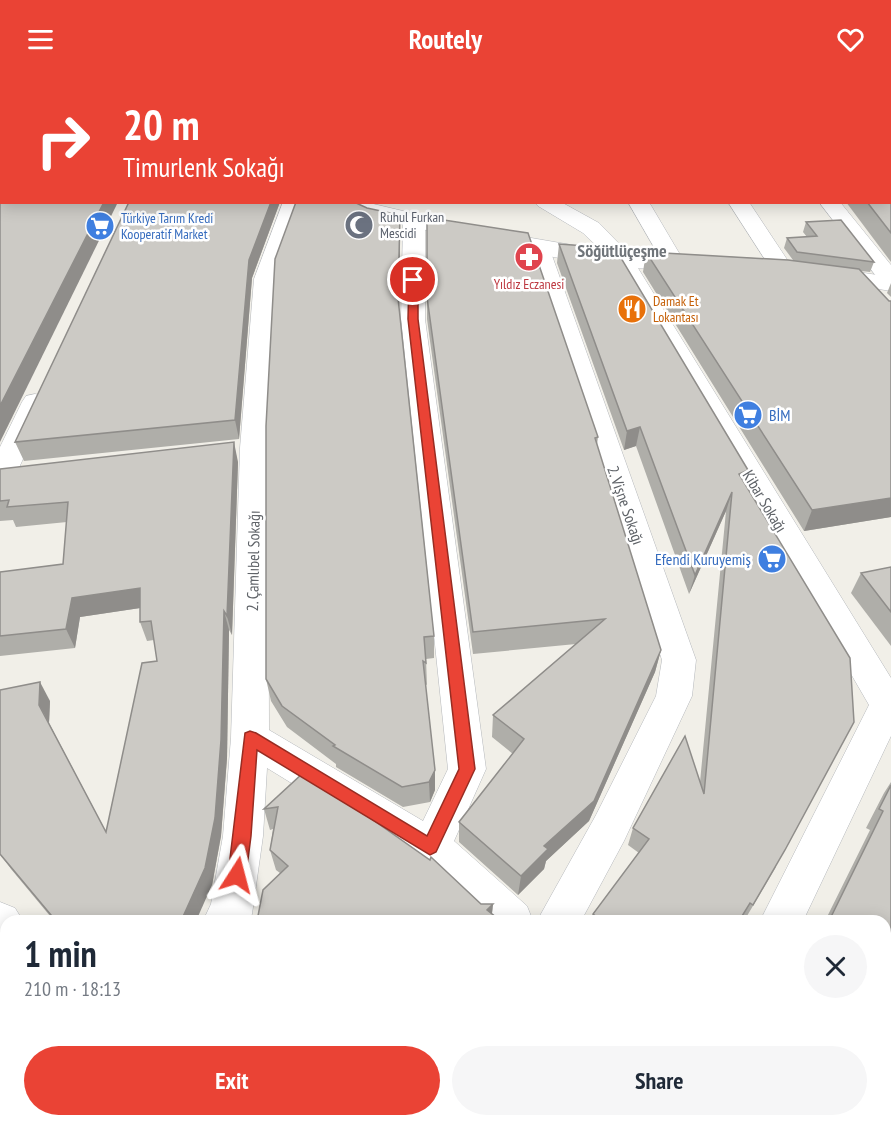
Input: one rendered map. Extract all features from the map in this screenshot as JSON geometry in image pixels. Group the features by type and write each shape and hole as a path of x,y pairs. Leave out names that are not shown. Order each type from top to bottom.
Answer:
{"street":[{"name":"2. Çamlıbel Sokağı","path":"230,915 243,836 250,738 243,450 265,279 292,204"},
{"path":"346,204 414,222 538,247 622,260 707,265"},
{"name":"Kibar Sokağı","path":"549,204 591,228 622,260 889,708"},
{"path":"639,204 674,263"},
{"path":"739,204 783,270"},
{"path":"831,204 891,282"},
{"path":"414,222 413,319 467,769 430,847"},
{"name":"2. Vişne Sokağı","path":"538,247 679,660 674,696 610,828 561,915"},
{"path":"751,267 891,282"},
{"path":"857,278 884,307"},
{"path":"0,476 45,381"},
{"path":"0,476 35,472"},
{"path":"784,915 889,708"},
{"path":"250,738 430,847 505,915"}],"building":[{"path":"0,204 103,204 0,406"},
{"path":"128,204 270,204 249,260 235,420 15,442"},
{"path":"295,204 358,204 400,215 398,298 434,636 424,637 426,663 423,661 435,770 429,782 402,787 333,746 335,745 282,706 266,679 266,426 275,259"},
{"path":"869,204 891,204 891,233"},
{"path":"431,218 528,233 598,437 595,438 661,650 594,801 544,846 548,849 521,876 459,822 524,739 493,715 605,619 473,632 427,297 427,221 431,222"},
{"path":"841,220 874,262 797,252 787,238 817,236 806,222"},
{"path":"559,244 613,249 615,253 618,253 748,470 739,474 850,658 854,722 785,850 753,905 750,903 743,915 593,914 649,839 633,828 685,736 704,794 732,492 695,575 640,427 627,431"},
{"path":"646,252 788,260 859,269 891,301 891,498 812,510"},
{"path":"234,442 227,616 224,611 221,740 215,818 205,868 184,915 51,915 0,854 0,690 40,682 39,705 106,832 142,663 157,661 151,621 140,622 140,588 72,598 66,629 0,636 0,572 63,564 68,502 7,507 9,500 0,501 0,469"},
{"path":"891,567 891,612 861,573"},
{"path":"302,774 339,796 430,860 431,857 481,904 493,904 487,910 493,915 258,915 263,890 288,866 270,850 278,807 264,809"},
{"path":"891,785 891,915 832,915 883,811 879,809"}],"place":[{"name":"Ruhul Furkan Mescidi","path":"359,225"},
{"name":"Türkiye Tarım Kredi Kooperatif Market","path":"100,226"},
{"name":"Yıldız Eczanesi","path":"529,257"},
{"name":"Damak Et Lokantası","path":"632,309"},
{"name":"BİM","path":"748,415"},
{"name":"Efendi Kuruyemiş","path":"772,559"}],"district":[{"name":"Söğütlüçeşme","path":"622,251"}],"route":[{"path":"237,875 243,836 250,738 430,847 467,769 413,319 413,280"}]}
